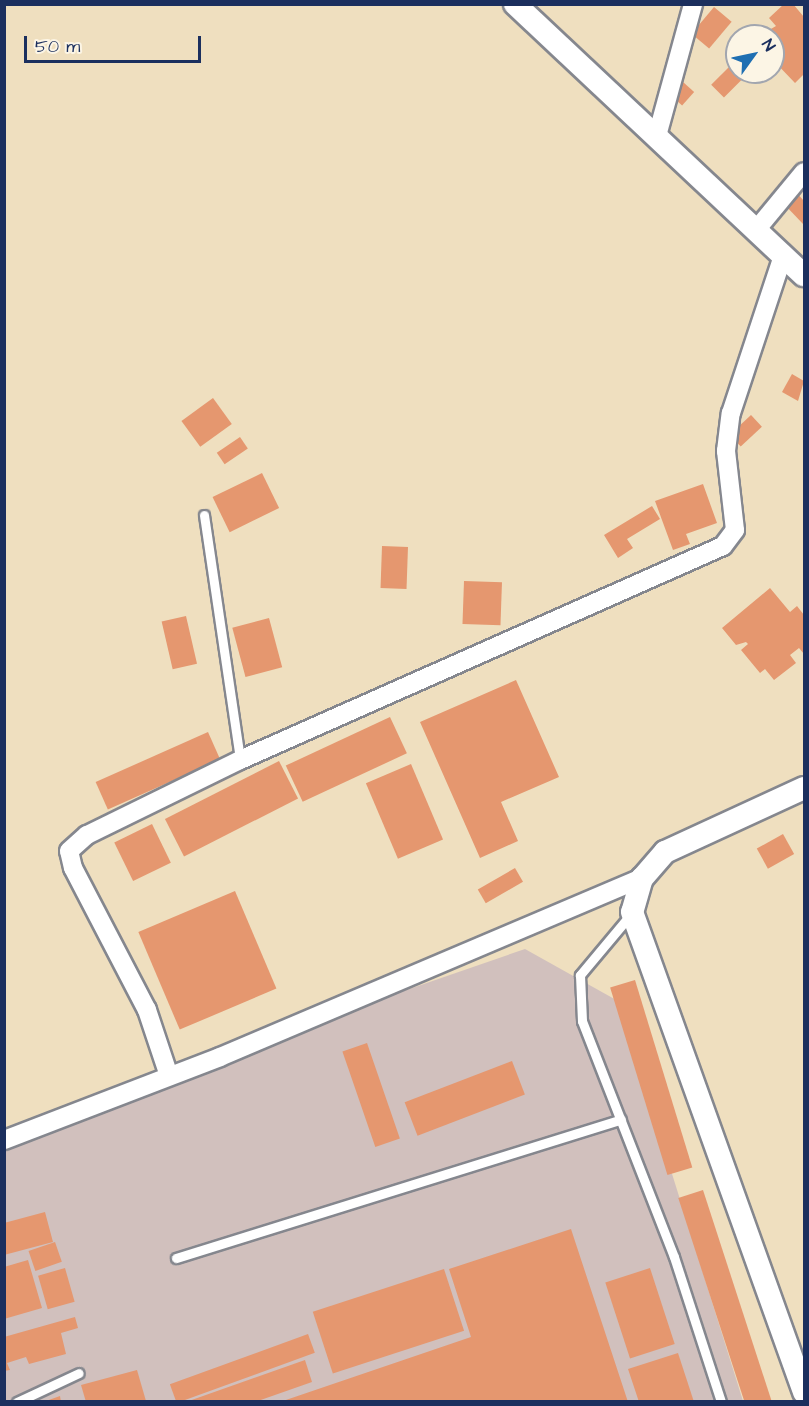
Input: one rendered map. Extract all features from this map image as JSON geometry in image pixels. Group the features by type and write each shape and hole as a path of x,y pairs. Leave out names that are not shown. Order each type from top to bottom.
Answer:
{"street":[{"path":"514,4 804,275"},
{"path":"657,136 693,4"},
{"path":"756,230 804,172"},
{"path":"169,1076 147,1010 73,868 69,851 87,835 240,760 723,546 735,530 726,451 731,413 783,256"},
{"path":"804,788 665,852 642,878 632,912 804,1392"},
{"path":"4,1140 169,1076 642,878"}],"lane":[{"path":"204,515 240,760"},
{"path":"632,912 580,975 582,1021 674,1257 721,1401"},
{"path":"176,1258 621,1119"},
{"path":"17,1401 79,1372"}],"shaded area":[{"path":"525,949 618,1001 743,1401 5,1401 4,1129"}],"building":[{"path":"784,4 793,4 804,17 804,74 795,83 785,73 785,24 774,24 769,18"},
{"path":"714,7 732,22 725,24 725,30 709,49 692,34"},
{"path":"725,71 725,84 737,84 724,98 711,85"},
{"path":"683,82 694,92 682,105 671,95"},
{"path":"795,191 804,201 804,225 783,203"},
{"path":"792,374 804,381 798,401 782,392"},
{"path":"213,398 232,424 200,447 181,421"},
{"path":"751,415 762,427 741,446 730,435"},
{"path":"240,437 248,449 225,464 217,453"},
{"path":"262,473 279,508 230,532 213,497"},
{"path":"703,484 717,523 686,534 690,544 673,550 655,501"},
{"path":"652,506 660,519 627,539 633,548 618,558 604,535"},
{"path":"382,546 408,547 407,589 381,588"},
{"path":"464,581 502,582 500,625 462,624"},
{"path":"770,588 790,612 797,606 804,615 804,654 799,648 790,655 796,663 774,680 765,669 760,673 741,650 748,644 746,642 736,645 722,628"},
{"path":"186,616 197,664 173,669 162,622"},
{"path":"269,618 282,667 245,677 232,628"},
{"path":"516,680 559,777 501,802 518,841 480,858 420,722"},
{"path":"390,717 407,753 303,802 286,766"},
{"path":"208,732 220,759 108,809 96,782"},
{"path":"279,761 298,798 184,857 165,819"},
{"path":"411,764 443,839 398,859 366,783"},
{"path":"152,824 171,863 133,881 114,842"},
{"path":"783,834 794,854 768,869 757,849"},
{"path":"515,868 523,882 486,903 478,890"},
{"path":"235,891 276,989 180,1030 138,932"},
{"path":"635,980 692,1167 667,1175 610,988"},
{"path":"367,1043 400,1138 375,1147 342,1051"},
{"path":"512,1061 525,1095 418,1136 405,1102"},
{"path":"703,1190 772,1402 745,1402 678,1198"},
{"path":"45,1212 53,1242 4,1255 4,1223"},
{"path":"571,1229 628,1402 280,1402 471,1337 449,1269"},
{"path":"55,1242 62,1262 35,1271 29,1251"},
{"path":"28,1260 42,1308 4,1319 4,1267"},
{"path":"65,1268 75,1302 48,1309 38,1276"},
{"path":"650,1268 675,1344 630,1359 605,1283"},
{"path":"444,1269 464,1331 333,1373 313,1312"},
{"path":"75,1317 78,1328 61,1333 66,1354 29,1364 26,1357 7,1363 10,1370 4,1371 4,1337"},
{"path":"308,1334 315,1353 180,1402 176,1402 170,1384"},
{"path":"678,1353 694,1402 639,1402 628,1369"},
{"path":"305,1360 312,1382 255,1402 186,1402"},
{"path":"137,1370 146,1401 86,1402 81,1385"},
{"path":"60,1396 61,1402 46,1402 46,1401"}]}
